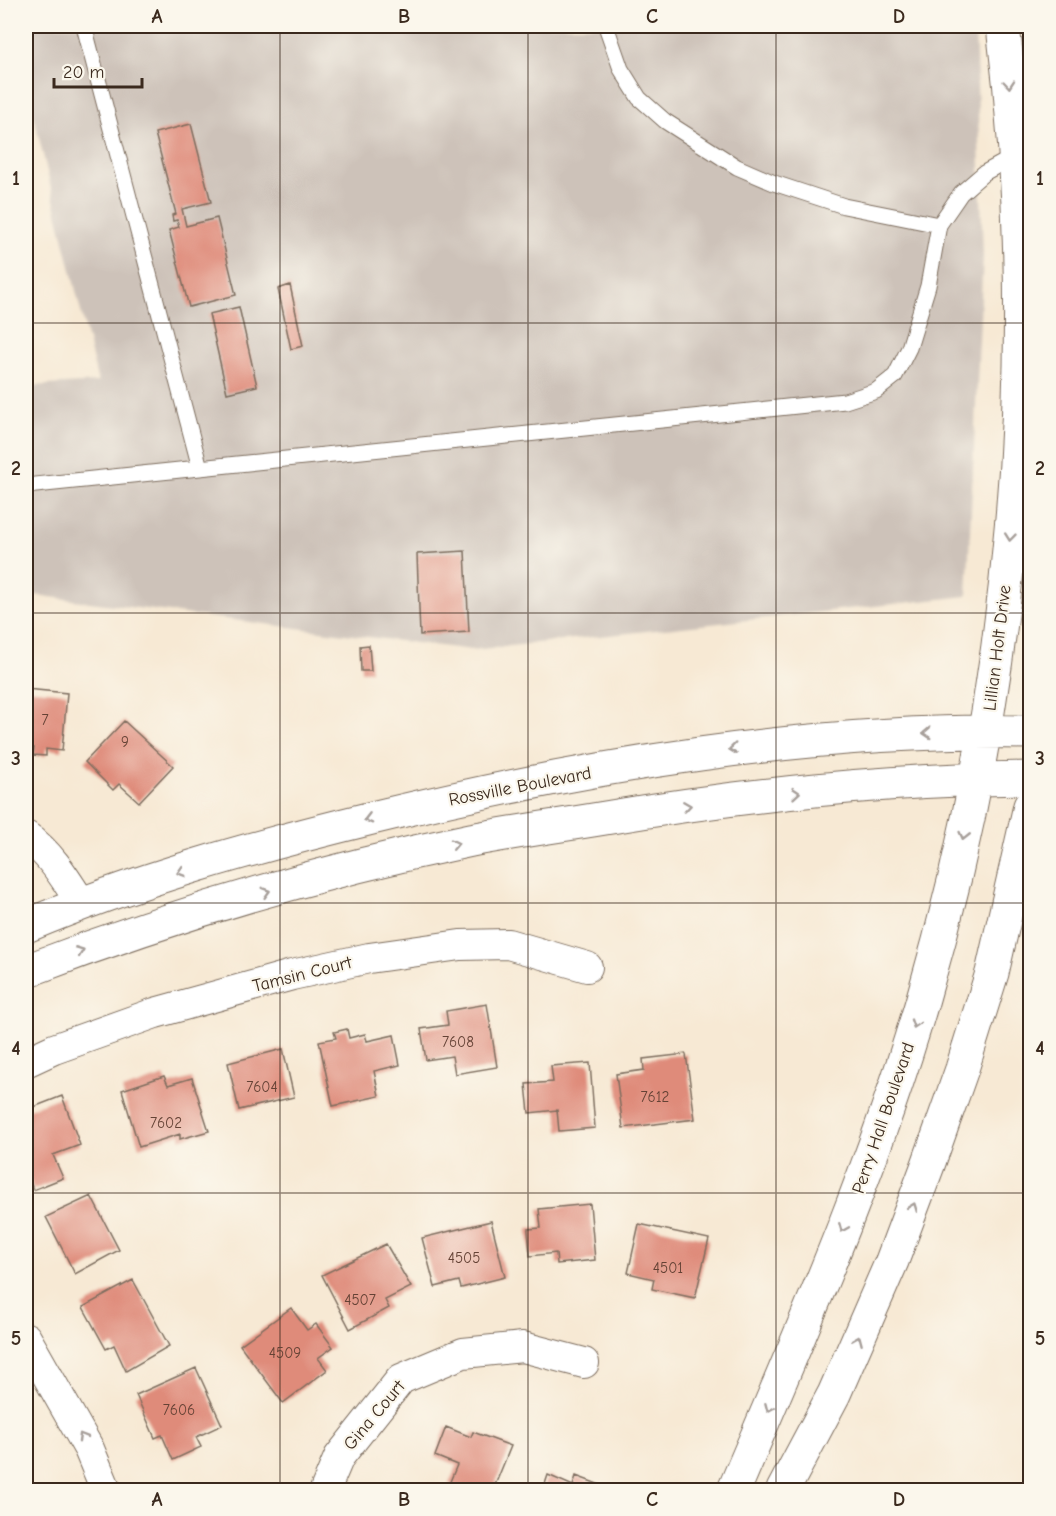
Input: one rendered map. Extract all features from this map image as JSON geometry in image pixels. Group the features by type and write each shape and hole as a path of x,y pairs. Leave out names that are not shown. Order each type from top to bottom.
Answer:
{"main road":[{"name":"Lillian Holt Drive","path":"986,731 1005,593 1017,437 1023,154 1003,26"},
{"name":"Rossville Boulevard","path":"26,926 81,903 318,831 425,805 598,770 679,757 809,741 986,731 1030,732"},
{"name":"Perry Hall Boulevard","path":"734,1491 817,1294 864,1176 891,1100 922,1004 942,931 986,731"},
{"path":"26,971 174,918 332,873 473,840 738,798 977,779 1030,778"},
{"path":"783,1491 834,1394 892,1261 962,1069 992,973 1030,806"},
{"path":"992,973 1030,899"}],"street":[{"path":"26,836 39,845 55,863 81,903"},
{"name":"Tamsin Court","path":"26,1062 54,1049 155,1013 292,975 369,958 460,945 508,944 587,967"},
{"path":"26,1338 89,1449 106,1491"},
{"name":"Gina Court","path":"325,1491 339,1456 401,1379 463,1353 523,1347 584,1363"}],"lane":[{"path":"84,26 200,468"},
{"path":"606,26 621,69 639,98 665,121 737,167 774,183 844,206 939,225"},
{"path":"26,486 845,401 876,391 895,376 909,348 928,286 939,225 961,193 984,173 1023,154"}],"shaded area":[{"path":"26,26 975,26 983,255 967,596 472,650 26,594 26,430 31,386 98,382 26,84"}],"building":[{"path":"191,124 211,202 182,209 186,226 217,218 236,295 189,307 169,230 179,227 177,220 173,221 172,215 176,214 155,133"},
{"path":"290,285 303,346 291,349 278,289"},
{"path":"239,307 257,386 227,393 209,314"},
{"path":"465,551 469,632 420,635 417,554"},
{"path":"369,645 371,671 361,671 360,646"},
{"path":"26,689 67,693 62,751 46,749 46,756 33,755 34,748 26,748"},
{"path":"124,721 173,766 139,802 119,784 113,790 85,762"},
{"path":"487,1004 497,1067 455,1074 452,1056 426,1060 421,1029 448,1025 446,1011"},
{"path":"347,1029 349,1038 365,1034 367,1041 394,1035 400,1065 374,1071 379,1096 333,1106 319,1041 336,1038 334,1032"},
{"path":"283,1049 294,1097 239,1110 228,1063"},
{"path":"686,1054 695,1119 623,1128 616,1074 644,1070 643,1059"},
{"path":"590,1063 595,1128 559,1131 557,1110 529,1113 526,1084 553,1082 551,1066"},
{"path":"164,1076 168,1085 192,1078 209,1131 180,1139 180,1134 139,1147 122,1090"},
{"path":"62,1096 80,1145 53,1155 63,1178 33,1190 26,1169 26,1110"},
{"path":"91,1196 119,1250 75,1274 46,1217"},
{"path":"590,1204 595,1260 557,1264 556,1253 530,1256 528,1229 541,1228 539,1209"},
{"path":"491,1221 505,1277 461,1288 459,1281 435,1287 422,1238"},
{"path":"639,1224 709,1239 695,1298 652,1289 654,1279 628,1273"},
{"path":"386,1244 411,1287 385,1300 389,1308 350,1329 322,1275"},
{"path":"133,1280 169,1346 126,1371 114,1345 106,1349 83,1307"},
{"path":"291,1308 307,1330 316,1324 333,1347 318,1358 327,1370 283,1403 240,1345"},
{"path":"196,1368 222,1425 196,1437 201,1447 173,1460 162,1435 155,1438 136,1395"},
{"path":"446,1427 471,1437 473,1432 511,1446 493,1490 466,1490 449,1484 457,1465 435,1456"},
{"path":"548,1475 573,1486 576,1476 614,1490 543,1490"}]}
